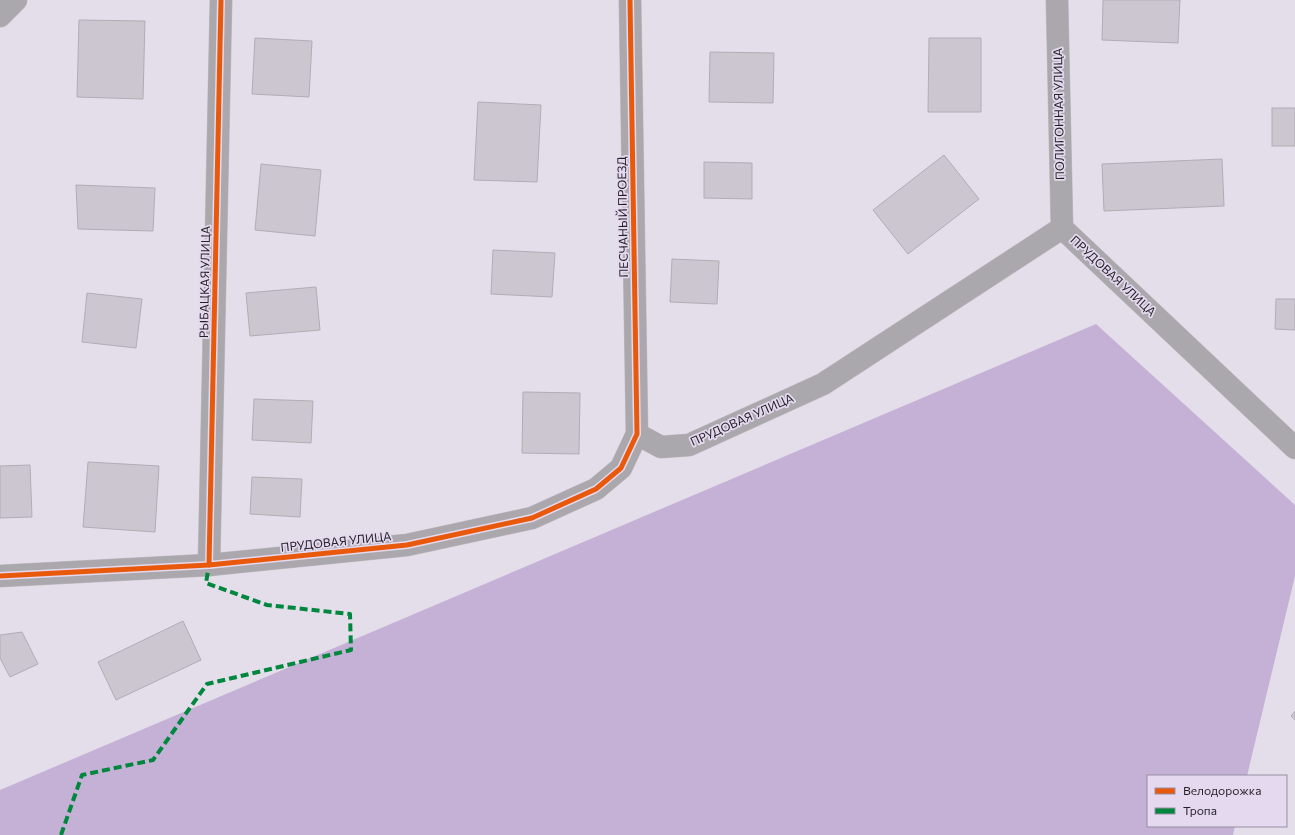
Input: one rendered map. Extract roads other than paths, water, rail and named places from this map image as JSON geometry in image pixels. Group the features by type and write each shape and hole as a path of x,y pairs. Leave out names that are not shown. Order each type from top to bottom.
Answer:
{"street":[{"path":"0,16 16,0"},
{"name":"РЫБАЦКАЯ УЛИЦА","path":"209,565 221,0"},
{"name":"ПЕСЧАНЫЙ ПРОЕЗД","path":"630,0 637,434"},
{"name":"ПОЛИГОННАЯ УЛИЦА","path":"1057,0 1062,228"},
{"name":"ПРУДОВАЯ УЛИЦА","path":"0,576 209,565 407,545 532,518 596,489 621,468 637,434 661,447 689,445 823,384 1062,228 1295,448"}]}
